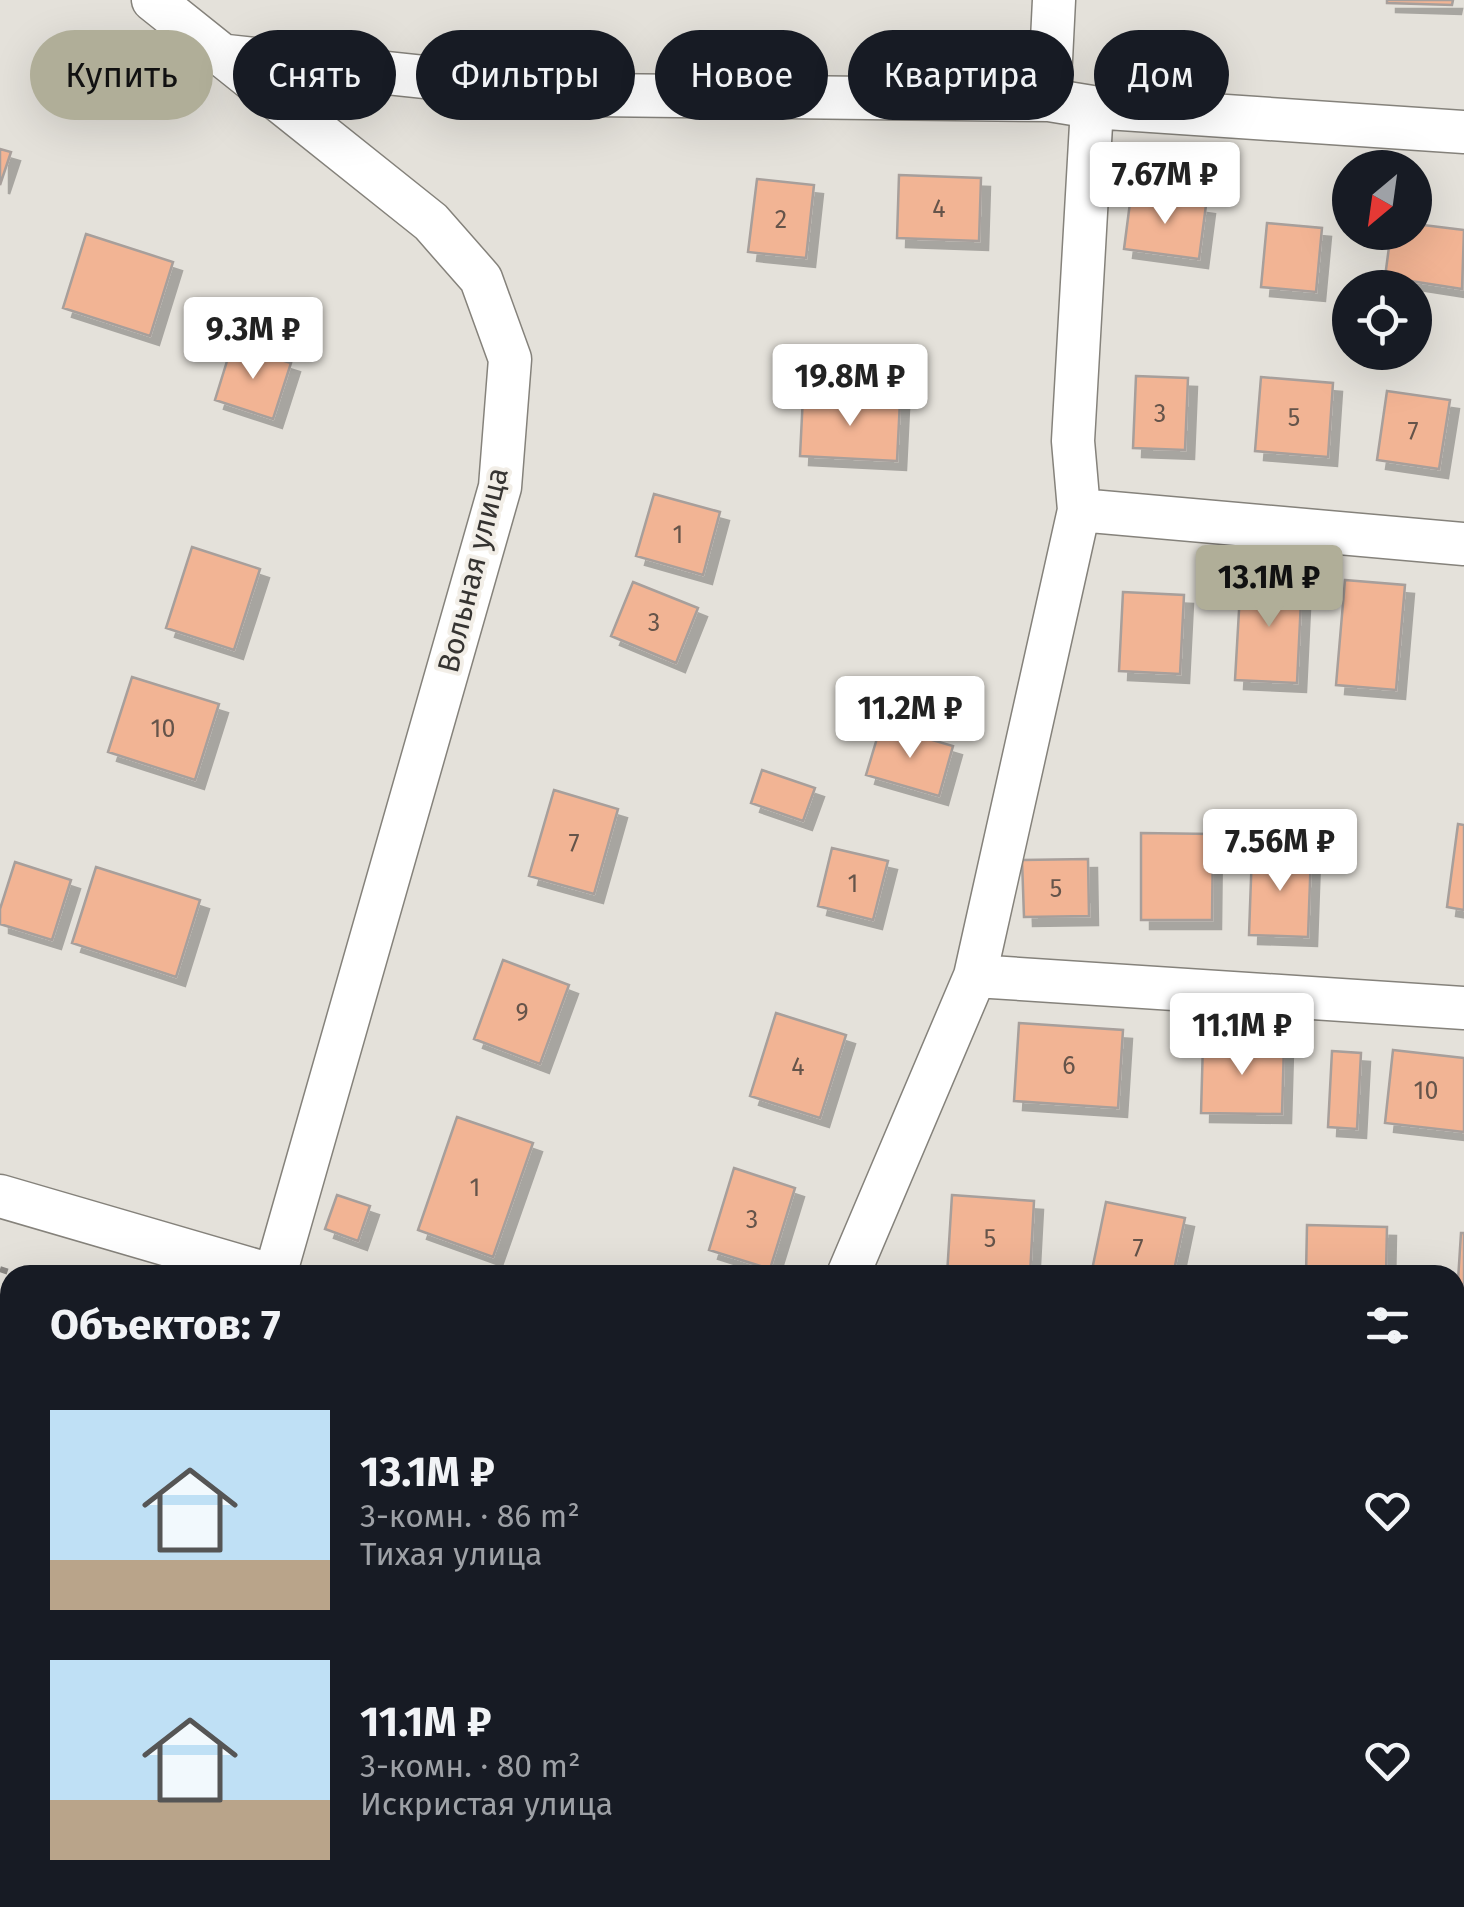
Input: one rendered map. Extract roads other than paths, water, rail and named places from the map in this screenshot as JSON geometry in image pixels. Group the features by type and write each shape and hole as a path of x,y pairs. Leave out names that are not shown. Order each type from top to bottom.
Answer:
{"street":[{"name":"Вольная улица","path":"153,0 432,222 482,279 510,359 500,488 276,1265"},
{"path":"1052,30 1054,0"},
{"path":"227,56 593,95 848,98"},
{"path":"1074,104 1464,132"},
{"path":"852,1265 976,976 1080,510 1073,441 1092,107"},
{"path":"1080,510 1464,544"},
{"path":"976,976 1464,1008"},
{"path":"0,1196 238,1265"}]}
